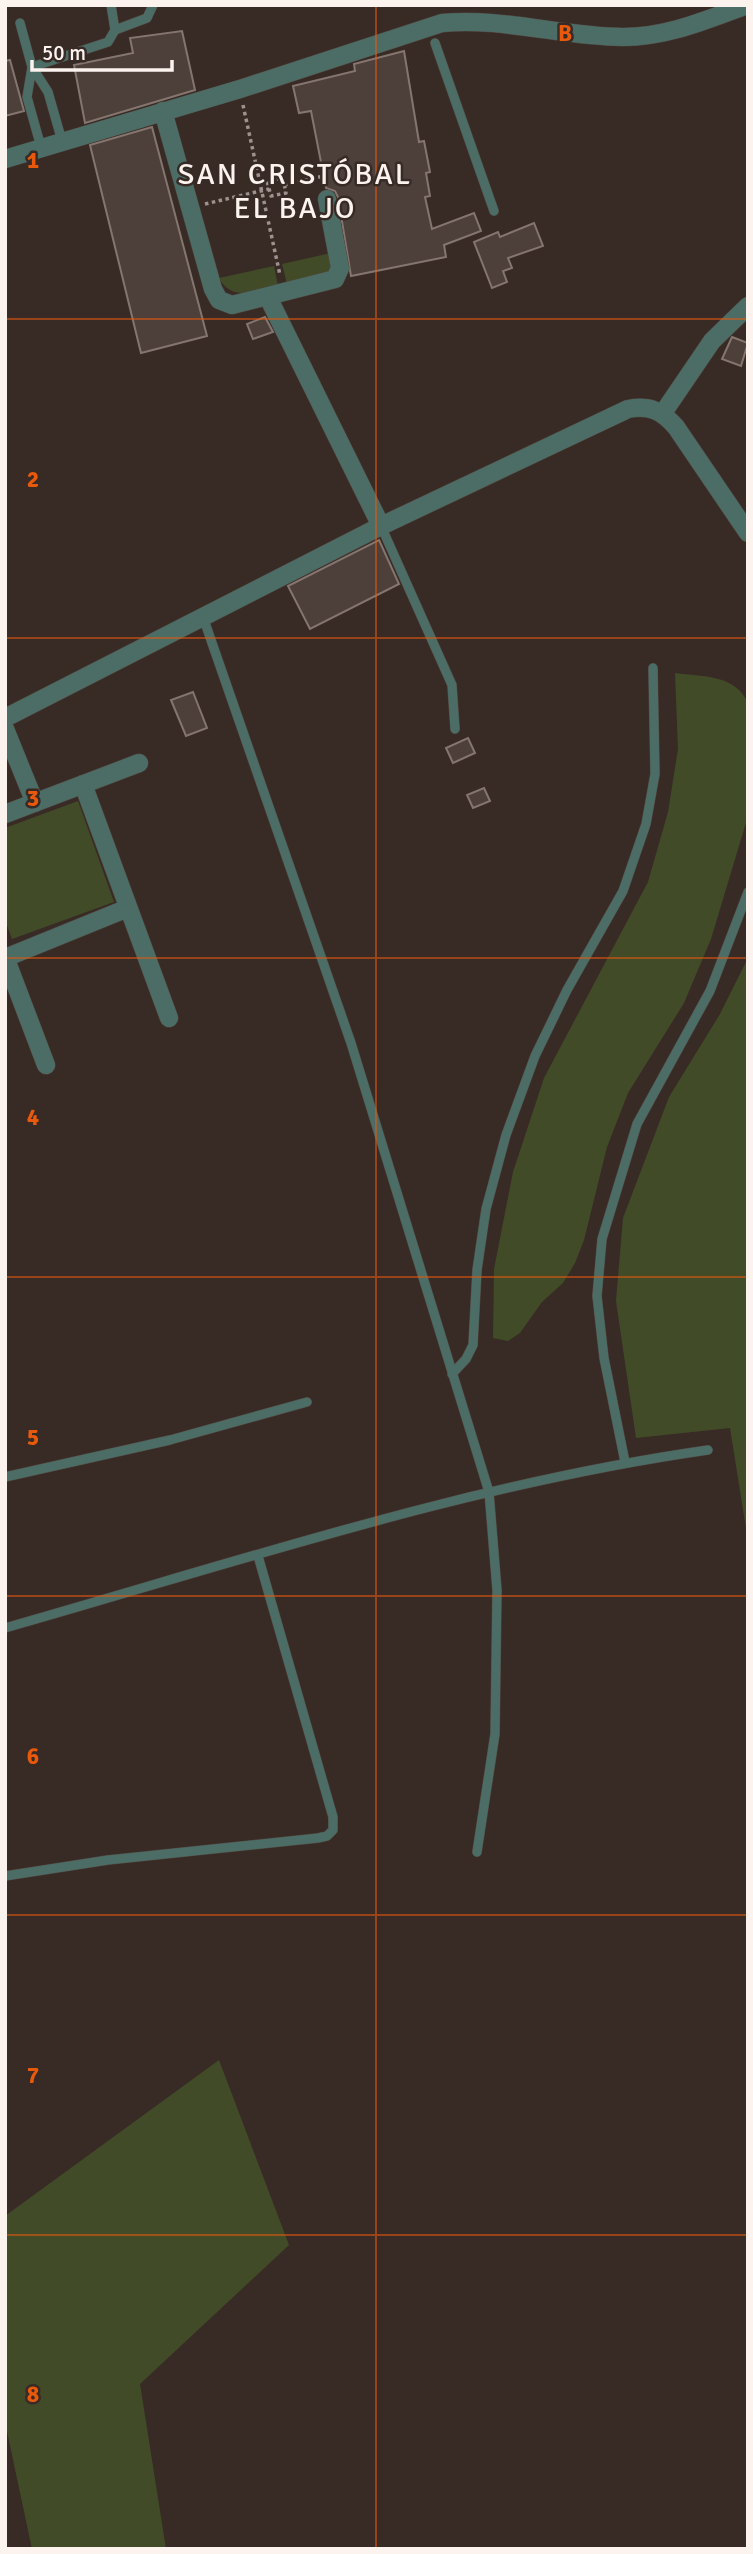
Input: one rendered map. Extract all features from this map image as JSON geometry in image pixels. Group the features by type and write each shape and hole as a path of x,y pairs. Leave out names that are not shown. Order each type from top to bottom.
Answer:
{"street":[{"path":"5,159 163,111 433,36 473,22 600,36 637,36 667,33 747,5"},
{"path":"163,111 213,289 219,300 232,305 335,279 339,275 327,199"},
{"path":"276,295 381,526"},
{"path":"663,413 712,341 748,306"},
{"path":"5,718 381,526 628,409 640,407 663,413 748,533"},
{"path":"5,729 35,803"},
{"path":"5,814 139,763"},
{"path":"83,784 169,1018"},
{"path":"46,1065 5,957 128,908"}],"lane":[{"path":"111,5 115,30"},
{"path":"32,67 108,42 115,30 147,18 152,5"},
{"path":"20,23 32,67 48,92 62,141"},
{"path":"433,36 494,211"},
{"path":"32,67 27,97 41,148"},
{"path":"381,526 452,685 455,729"},
{"path":"203,617 351,1043 489,1492 497,1590 495,1734 477,1852"},
{"path":"452,1374 466,1359 473,1345 477,1270 486,1209 506,1135 540,1045 567,990 623,891 646,824 655,774 653,668"},
{"path":"625,1462 606,1370 597,1296 602,1239 637,1124 710,991 748,892"},
{"path":"5,1477 170,1440 307,1402"},
{"path":"5,1628 489,1492 625,1462 708,1450"},
{"path":"5,1876 108,1860 318,1838 327,1836 333,1830 334,1817 258,1556"}],"path":[{"path":"240,89 262,191 276,295"},
{"path":"284,185 324,176"},
{"path":"283,178 286,192 271,196 269,189 267,181 283,178"},
{"path":"190,207 269,189"}],"green space":[{"path":"331,253 332,265 328,273 287,284 282,264"},
{"path":"274,266 278,286 261,290 245,293 230,290 219,278"},
{"path":"675,673 727,682 742,694 748,703 748,816 711,939 684,1003 628,1093 607,1147 584,1240 575,1263 563,1283 542,1302 520,1333 508,1341 493,1338 494,1269 513,1172 544,1078 648,882 668,812 678,749"},
{"path":"78,801 114,902 12,939 5,920 5,828"},
{"path":"748,958 748,1541 730,1428 636,1438 616,1301 623,1218 669,1097 720,1014"},
{"path":"219,2060 289,2245 140,2384 166,2549 32,2549 5,2422 5,2216"}],"building":[{"path":"182,31 195,90 85,123 74,65 133,53 130,38"},
{"path":"404,51 419,142 424,141 430,172 426,173 430,196 425,197 432,229 474,213 481,231 444,245 446,257 351,276 338,197 335,191 326,188 311,111 299,113 293,86 355,71 354,64"},
{"path":"10,60 24,111 5,116 5,61"},
{"path":"152,127 207,336 141,353 90,145"},
{"path":"534,223 543,246 508,258 512,268 503,271 507,282 492,288 474,242 498,232 500,237"},
{"path":"265,317 273,332 253,339 247,324"},
{"path":"732,337 748,343 741,366 722,359"},
{"path":"379,540 399,584 310,629 288,586"},
{"path":"193,692 207,728 186,736 171,700"},
{"path":"468,738 475,753 453,763 446,748"},
{"path":"484,788 490,801 473,808 467,795"}],"district":[{"name":"SAN CRISTÓBAL EL BAJO","path":"295,191"}]}
